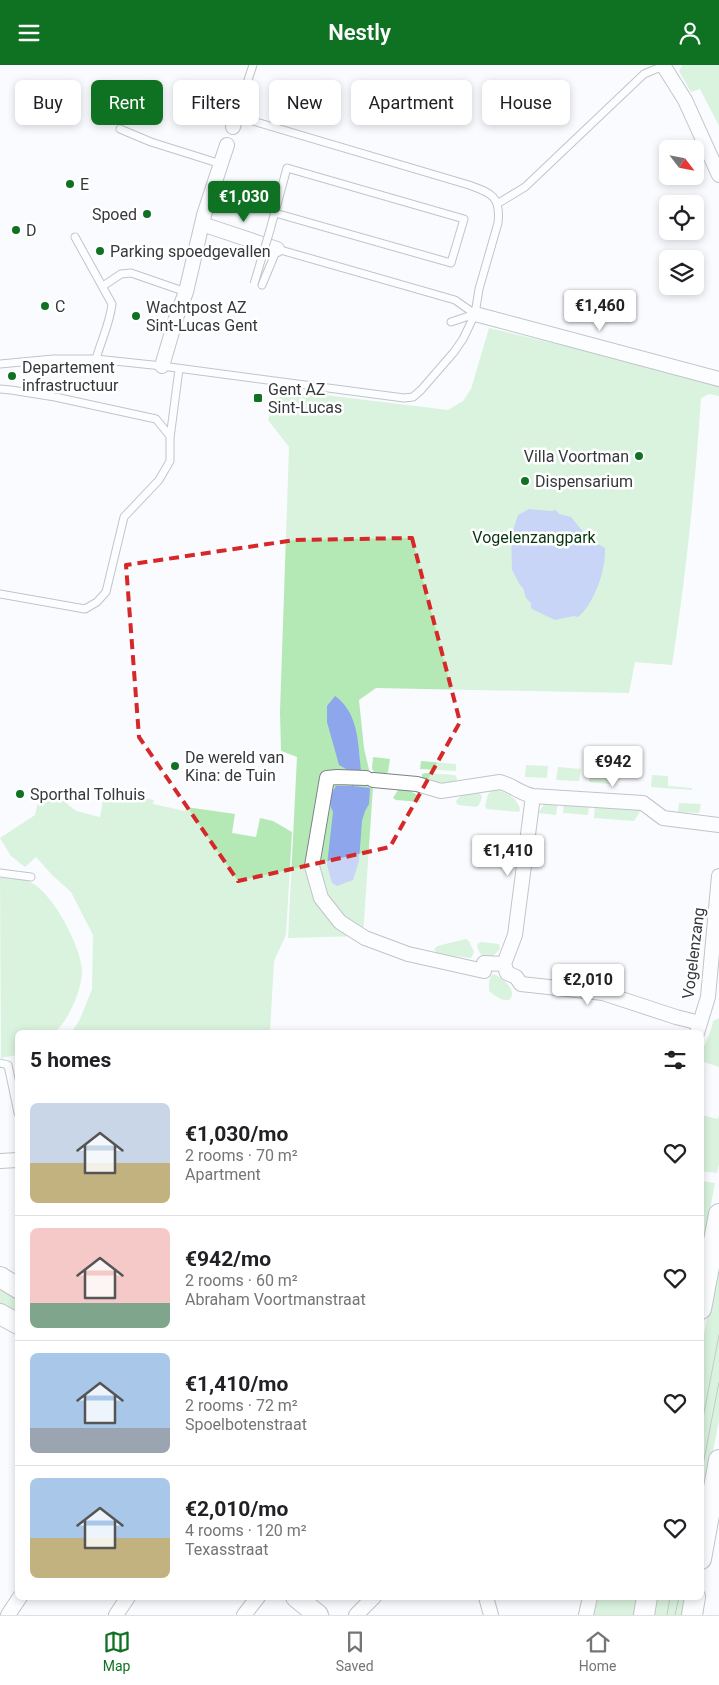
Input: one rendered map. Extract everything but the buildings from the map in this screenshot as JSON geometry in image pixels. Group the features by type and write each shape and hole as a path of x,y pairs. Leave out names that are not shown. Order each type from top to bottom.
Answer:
{"main road":[{"path":"704,1293 719,1214"},
{"path":"0,1277 15,1286"},
{"path":"0,1314 15,1322"},
{"path":"704,1542 719,1460"},
{"path":"300,1600 318,1615"},
{"path":"644,1615 646,1600"},
{"path":"692,1615 694,1600"}],"street":[{"path":"663,65 685,100 719,175"},
{"path":"162,366 186,292 202,224 227,145"},
{"path":"202,224 276,249"},
{"path":"475,314 719,379"},
{"path":"504,964 484,963 484,971 408,954 365,939 340,923 321,898 312,865 327,777 417,784 442,791 500,782 508,784 527,795 643,803 663,818 719,825"},
{"path":"533,796 515,935 504,964 507,973 516,977 521,984 603,993 676,1017 698,1028"},
{"name":"Vogelenzang","path":"698,1028 708,997 719,876"},
{"path":"0,1161 15,1160"},
{"path":"8,1615 18,1600"},
{"path":"116,1615 126,1600"},
{"path":"244,1615 256,1600"},
{"path":"356,1615 371,1600"},
{"path":"487,1600 491,1615"},
{"path":"586,1615 589,1600"}],"lane":[{"path":"0,364 53,359 96,359 404,398 413,397 421,391 454,352 463,339 475,314 479,289 498,223 499,212 494,197 488,192 469,185 234,122 253,65"},
{"path":"497,204 524,187 644,74 663,65"},
{"path":"120,129 150,142 221,164"},
{"path":"275,213 451,263 464,219 288,168 270,230 258,285 276,249 455,300 475,314"},
{"path":"75,237 112,304 111,315 96,359"},
{"path":"103,286 121,274 131,273 186,292"},
{"path":"451,322 475,314"},
{"path":"238,377 241,368"},
{"path":"0,594 84,609 97,602 106,591 124,517 159,481 170,461 170,438 179,369"},
{"path":"0,389 11,389 55,397 156,419 170,438"},
{"path":"0,873 31,877"},
{"path":"0,1063 8,1065 15,1099"}],"highlighted area":[{"path":"412,538 460,722 390,847 238,881 139,737 126,565 295,540"}],"green space":[{"path":"682,65 719,65 719,126 700,89 691,92 679,71"},
{"name":"Vogelenzangpark","path":"489,328 719,382 719,396 709,394 701,398 690,532 672,665 635,662 629,693 376,688 359,700 364,748 373,787 363,936 288,938 297,757 281,751 280,712 289,447 268,420 274,400 293,391 311,396 317,394 448,410 463,401 471,389"},
{"path":"373,757 390,759 388,772 385,774 374,773 372,768"},
{"path":"421,761 456,764 456,771 420,769"},
{"path":"526,765 548,766 547,778 525,777"},
{"path":"558,767 581,769 579,781 556,780"},
{"path":"590,770 611,771 610,784 589,782"},
{"path":"422,774 455,775 457,778 456,783 445,785 422,779"},
{"path":"652,775 668,776 668,786 692,788 692,790 651,787"},
{"path":"405,788 419,796 421,802 396,800 393,798 398,790"},
{"path":"495,789 514,798 519,805 519,812 487,809 485,806 488,794"},
{"path":"105,790 154,800 153,804 185,811 186,807 235,814 232,833 256,837 260,818 273,821 292,832 286,935 274,961 270,1030 73,1030 80,1019 92,989 93,935 71,892 36,857 25,867 11,856 0,838 35,815 40,793 61,799 76,811 100,817"},
{"path":"477,792 482,797 479,805 476,807 458,805 456,802 457,799 468,793"},
{"path":"558,802 556,815 538,813 545,803"},
{"path":"564,802 589,804 588,815 563,813"},
{"path":"679,803 701,804 699,813 678,812"},
{"path":"595,804 635,807 641,810 634,821 594,818"},
{"path":"0,878 29,881 49,898 57,909 77,948 82,971 80,986 74,1004 60,1027 57,1030 15,1030 15,1055 1,1058"},
{"path":"466,939 469,941 474,952 471,958 438,954 434,950 437,946"},
{"path":"481,942 499,944 500,949 490,959 487,958 478,950 477,944"},
{"path":"493,974 502,979 510,988 512,995 508,1000 501,999 489,991 489,984"},
{"path":"719,1018 719,1067 704,1062 704,1048 713,1021"},
{"path":"719,1115 719,1163 717,1173 704,1171 704,1116 718,1119"},
{"path":"704,1181 715,1183 704,1242"},
{"path":"719,1256 719,1420 704,1499 704,1334"},
{"path":"0,1283 15,1292 15,1316 0,1306"},
{"path":"598,1600 638,1600 635,1615 594,1615"},
{"path":"653,1600 686,1600 683,1615 653,1615"}],"water":[{"path":"529,509 556,510 559,514 571,517 589,539 605,548 604,566 598,585 590,603 578,617 574,616 555,620 531,608 531,603 526,598 523,588 512,570 511,536 518,515"},
{"path":"335,696 349,711 358,740 361,771 354,771 353,786 370,788 369,804 362,821 359,861 353,880 337,886 332,883 327,865 333,812 330,799 336,786 352,786 353,771 339,765 327,722 327,706"}],"tram line":[{"path":"704,1412 719,1335"},
{"path":"704,1460 719,1382"},
{"path":"667,1615 670,1600"},
{"path":"675,1615 678,1600"}],"place":[{"name":"E","path":"70,184"},
{"name":"Spoed","path":"147,214"},
{"name":"D","path":"16,230"},
{"name":"Parking spoedgevallen","path":"100,251"},
{"name":"C","path":"45,306"},
{"name":"Wachtpost AZ Sint-Lucas Gent","path":"136,316"},
{"name":"Departement infrastructuur","path":"12,376"},
{"name":"Gent AZ Sint-Lucas","path":"258,398"},
{"name":"Villa Voortman","path":"639,456"},
{"name":"Dispensarium","path":"525,481"},
{"name":"De wereld van Kina: de Tuin","path":"175,766"},
{"name":"Sporthal Tolhuis","path":"20,794"}]}
